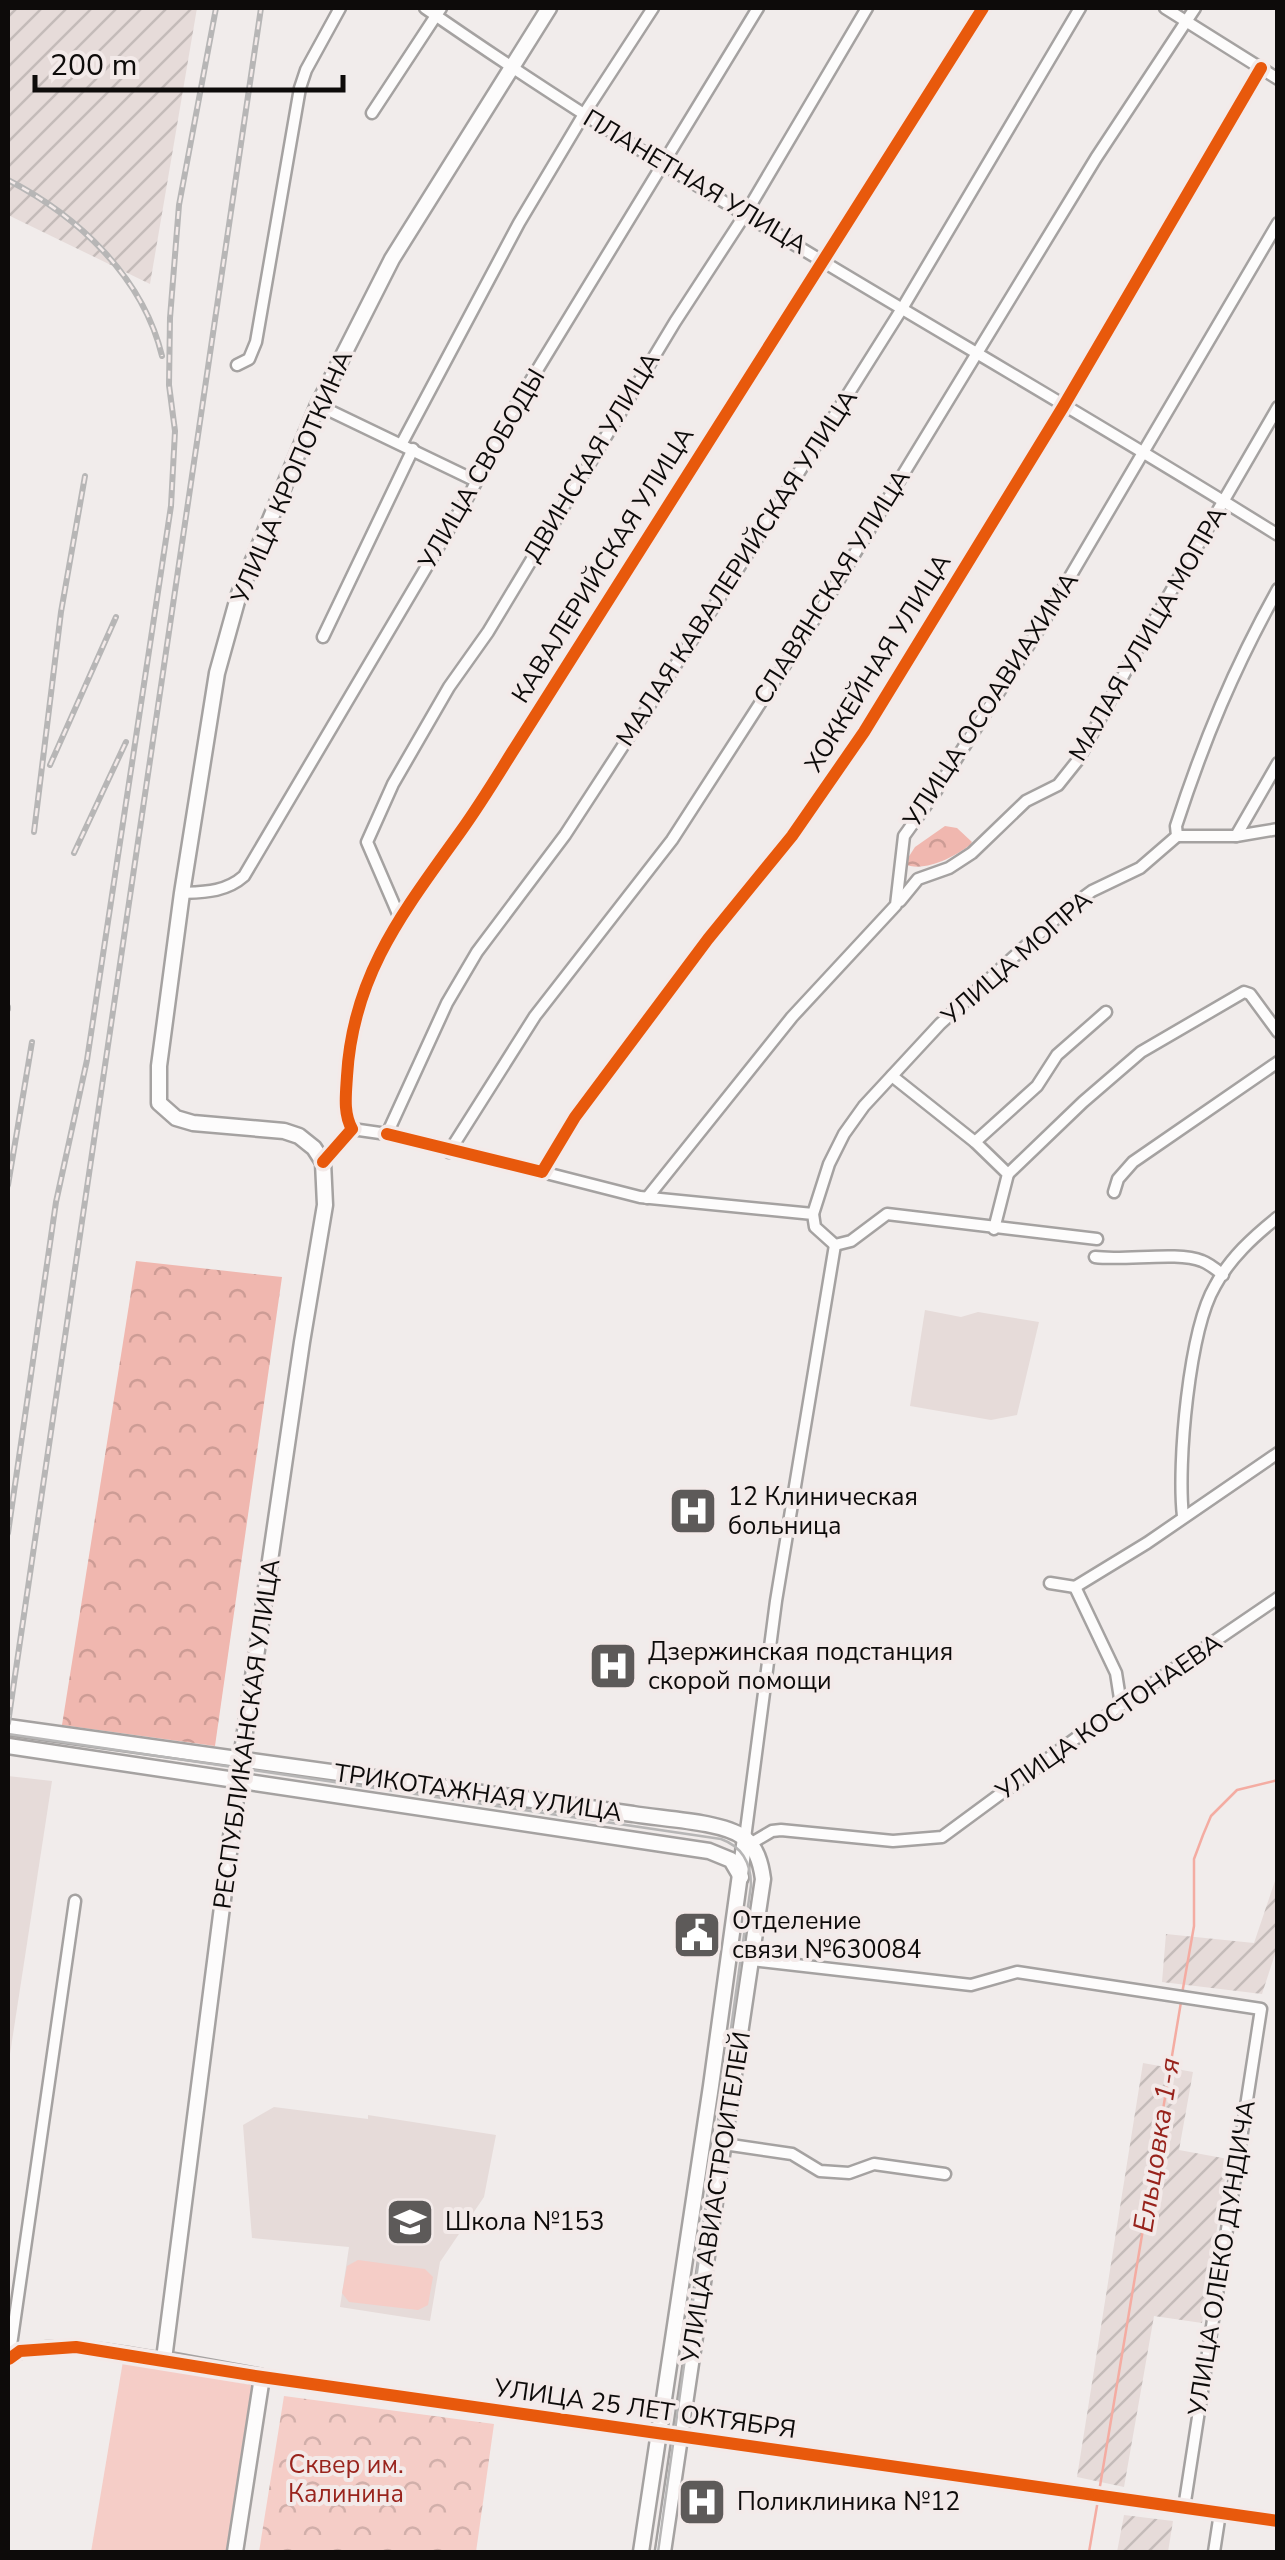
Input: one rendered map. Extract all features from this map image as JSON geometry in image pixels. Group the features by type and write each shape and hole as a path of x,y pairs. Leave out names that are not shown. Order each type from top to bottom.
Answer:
{"main road":[{"name":"УЛИЦА КРОПОТКИНА","path":"323,1162 299,1136 284,1131 193,1123 176,1118 159,1103 159,1066 182,893 217,673 232,616 318,405 392,260 549,8"},
{"name":"РЕСПУБЛИКАНСКАЯ УЛИЦА","path":"164,2359 238,1780 326,1205 323,1162"},
{"name":"ТРИКОТАЖНАЯ УЛИЦА","path":"8,1727 703,1826 748,1841"},
{"name":"ТРИКОТАЖНАЯ УЛИЦА","path":"8,1746 719,1854 731,1860 740,1884 758,1888 761,1898"},
{"path":"469,1814 478,1810 480,1802 470,1792"},
{"name":"УЛИЦА АВИАСТРОИТЕЛЕЙ","path":"641,2552 748,1841"},
{"name":"УЛИЦА АВИАСТРОИТЕЛЕЙ","path":"663,2552 761,1898 761,1864 748,1841"},
{"name":"УЛИЦА 25 ЛЕТ ОКТЯБРЯ","path":"164,2359 262,2377"},
{"path":"235,2552 262,2377"}],"street":[{"path":"236,365 249,360 256,342 300,88 340,8"},
{"name":"ПЛАНЕТНАЯ УЛИЦА","path":"425,8 438,11 511,68 662,163 1278,535"},
{"path":"323,637 408,446 519,224 584,114 654,8"},
{"name":"УЛИЦА СВОБОДЫ","path":"182,893 209,892 234,885 244,876 476,482 514,408 758,8"},
{"name":"ДВИНСКАЯ УЛИЦА","path":"399,916 367,842 392,784 448,687 488,632 675,322 746,213 867,8"},
{"name":"КАВАЛЕРИЙСКАЯ УЛИЦА","path":"352,1129 346,1107 354,1022 365,987 399,916 464,828 821,258 983,8"},
{"name":"МАЛАЯ КАВАЛЕРИЙСКАЯ УЛИЦА","path":"388,1129 447,1003 477,952 565,835 732,580 903,307 1080,8"},
{"path":"1165,8 1278,79"},
{"name":"СЛАВЯНСКАЯ УЛИЦА","path":"449,1152 535,1016 672,840 821,609 1096,158 1195,8"},
{"path":"372,113 438,11"},
{"name":"ХОККЕЙНАЯ УЛИЦА","path":"542,1172 576,1117 708,940 792,836 864,732 1063,407 1261,68"},
{"name":"УЛИЦА ОСОАВИАХИМА","path":"896,905 904,836 1044,621 1278,224"},
{"path":"318,405 476,482"},
{"name":"МАЛАЯ УЛИЦА МОПРА","path":"896,905 918,879 949,868 972,853 1026,802 1058,785 1078,760 1278,407"},
{"path":"1278,589 1247,645 1202,744 1176,826 1177,836 1236,836 1278,829"},
{"path":"1236,836 1278,764"},
{"name":"УЛИЦА МОПРА","path":"813,1214 829,1164 844,1134 940,1024 1062,913 1092,892 1140,868 1177,836"},
{"path":"900,870 918,879"},
{"path":"647,1198 792,1017 896,905"},
{"path":"994,1229 1008,1174 1142,1052 1244,992 1250,994 1278,1032"},
{"path":"974,1142 1037,1086 1057,1056 1106,1012"},
{"path":"1114,1192 1118,1179 1134,1162 1278,1062"},
{"path":"892,1076 1008,1174"},
{"path":"323,1162 352,1129 388,1129 449,1152 647,1198 813,1214 814,1226 835,1246"},
{"path":"835,1246 851,1242 887,1214 1098,1238"},
{"path":"1183,1516 1179,1466 1198,1345 1210,1299 1248,1240 1278,1218"},
{"path":"748,1841 776,1601 835,1246"},
{"path":"1094,1257 1188,1258 1204,1261 1223,1275"},
{"path":"1050,1584 1075,1587 1148,1543 1278,1452"},
{"path":"1075,1587 1116,1674 1121,1705"},
{"name":"УЛИЦА КОСТОНАЕВА","path":"942,1837 1121,1705 1278,1598"},
{"name":"ТРИКОТАЖНАЯ УЛИЦА","path":"748,1841 780,1830 893,1841 942,1837"},
{"path":"9,2359 75,1901"},
{"name":"УЛИЦА ОЛЕКО ДУНДИЧА","path":"752,1960 971,1985 1017,1972 1261,2008 1184,2508"},
{"path":"724,2144 792,2154 820,2171 849,2174 874,2164 944,2174"},
{"name":"УЛИЦА 25 ЛЕТ ОКТЯБРЯ","path":"9,2359 20,2351 76,2347 164,2359"},
{"name":"УЛИЦА 25 ЛЕТ ОКТЯБРЯ","path":"262,2377 1278,2522"},
{"path":"1214,2552 1220,2513"}],"shaded area":[{"path":"8,8 197,8 150,284 8,215"},
{"path":"925,1310 961,1317 978,1312 1039,1322 1017,1415 991,1420 910,1406"},
{"path":"8,1776 52,1781 8,2067"},
{"path":"1277,1875 1277,1948 1262,1994 1162,1982 1166,1934 1254,1943"},
{"path":"1143,2063 1193,2072 1179,2150 1228,2159 1202,2323 1154,2316 1124,2487 1077,2477"},
{"path":"274,2107 368,2119 368,2115 496,2135 484,2197 440,2262 430,2321 340,2307 349,2247 252,2238 243,2125"},
{"path":"1124,2515 1173,2521 1168,2552 1117,2552"}],"green space":[{"path":"945,826 957,828 972,842 970,845 929,865 904,864 915,847"},
{"path":"136,1261 282,1277 215,1746 62,1725"},
{"path":"358,2260 425,2269 433,2277 428,2305 418,2310 349,2302 342,2293 347,2266"},
{"path":"123,2361 252,2383 226,2552 91,2552"},
{"name":"Сквер им. Калинина","path":"284,2396 494,2424 476,2552 259,2552"}],"waterway":[{"name":"Ельцовка 1-я","path":"1182,1994 1194,1926 1194,1859 1211,1816 1237,1790 1278,1780"},
{"name":"Ельцовка 1-я","path":"1099,2492 1181,2002"},
{"name":"Ельцовка 1-я","path":"1089,2552 1098,2500"}],"tram line":[{"path":"8,1734 721,1839 740,1851 751,1885 658,2552"}],"railway":[{"path":"8,1533 56,1202 87,1060 171,506 175,431 169,385 170,318 179,205 216,8"},
{"path":"8,1723 261,8"},
{"path":"8,180 59,212 104,252 140,300 162,356"},
{"path":"34,832 61,612 85,476"},
{"path":"50,765 116,617"},
{"path":"74,853 126,742"},
{"path":"8,1185 32,1042"}],"cycle path":[{"path":"323,1162 352,1129 346,1103 351,1039 371,975 401,917 487,793 983,8"},
{"path":"387,1134 542,1172 575,1117 708,939 792,836 864,732 1063,407 1261,68"},
{"path":"9,2359 20,2351 76,2347 262,2377 1278,2521"}],"place":[{"name":"12 Клиническая больница","path":"693,1511"},
{"name":"Дзержинская подстанция скорой помощи","path":"613,1666"},
{"name":"Отделение связи №630084","path":"697,1935"},
{"name":"Школа №153","path":"410,2222"},
{"name":"Поликлиника №12","path":"702,2502"}]}
